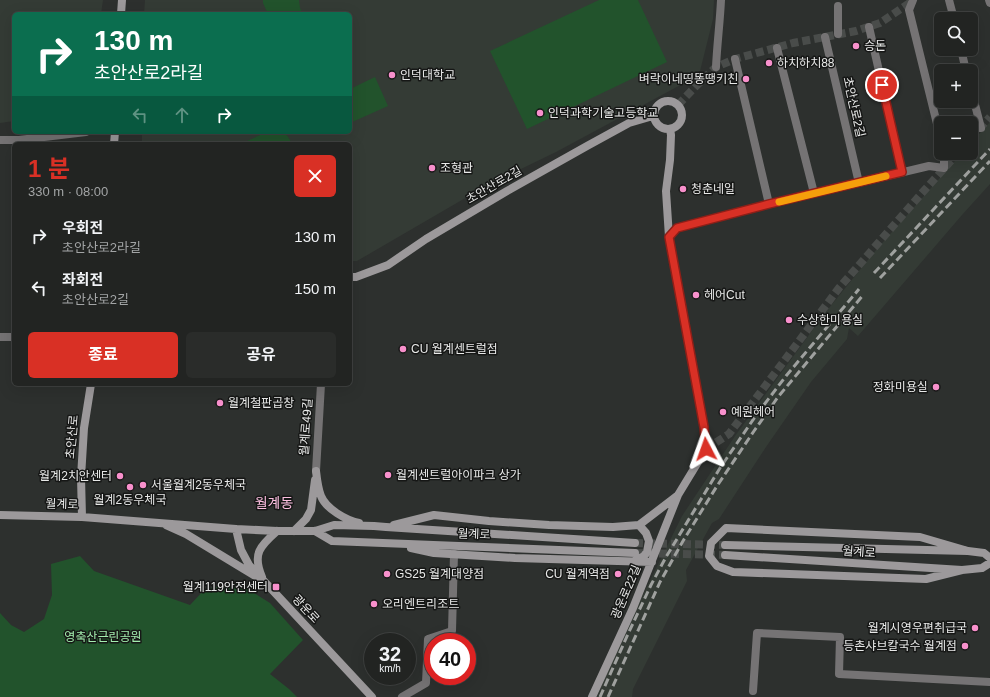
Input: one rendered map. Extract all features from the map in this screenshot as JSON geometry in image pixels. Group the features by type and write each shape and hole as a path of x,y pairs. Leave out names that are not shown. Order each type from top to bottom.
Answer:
{"street":[{"path":"121,12 122,0"},
{"path":"716,67 721,0"},
{"path":"912,0 910,10 935,116"},
{"path":"949,0 952,12"},
{"path":"838,6 838,34"},
{"path":"869,27 902,172"},
{"name":"초안산로2길","path":"825,37 859,183"},
{"path":"777,48 814,193"},
{"path":"735,59 769,204"},
{"path":"667,101 676,103 682,112 681,122 678,126 670,129 659,127 653,116 658,105 667,101"},
{"path":"976,108 981,128"},
{"name":"초안산로2길","path":"352,277 356,277 388,265 426,239 586,146 629,123 653,116"},
{"path":"386,527 434,515 488,521 549,525 613,527 639,525 678,495 706,449 704,427 669,237 666,190 670,160 670,129"},
{"path":"0,140 19,140 69,134"},
{"path":"669,237 677,228 769,204 929,166 944,168 944,160"},
{"path":"0,337 12,337"},
{"name":"초안산로","path":"82,517 81,477 84,428 91,386"},
{"name":"월계로49길","path":"316,471 321,386"},
{"path":"316,471 321,497 326,506 350,521 374,526"},
{"path":"294,531 306,520 311,510 316,471"},
{"name":"광운로22길","path":"592,697 633,608 678,495"},
{"name":"월계로","path":"0,515 82,517 277,531 315,531 334,525 374,526 635,543"},
{"path":"161,523 186,534 264,581"},
{"path":"387,543 434,552 515,558 634,557 644,556 647,552 649,542 646,533 639,525"},
{"path":"962,570 926,579 732,572 717,566 709,556 711,543 726,528 920,536 968,550"},
{"name":"광운로","path":"236,529 241,550 249,565 372,697"},
{"path":"264,581 257,563 259,550 277,531"},
{"name":"월계로","path":"315,531 332,541 634,557"},
{"name":"월계로","path":"725,545 968,550 984,553 990,558"},
{"name":"월계로","path":"402,697 426,683 428,639 452,631 454,554"},
{"name":"월계로","path":"725,555 962,570 982,568 990,563"},
{"path":"634,557 652,562"},
{"path":"753,691 757,633 840,637 839,674 990,682"}],"shaded area":[{"path":"0,0 103,0 101,12 12,12 12,121 0,123"},
{"path":"145,0 714,0 713,19 699,75 556,152 486,186 357,261 352,261 352,142 142,142 142,134 352,134 352,12 144,12"},
{"path":"990,122 990,184 858,336 849,328 847,339 811,382 719,519 712,523 686,570 687,581 633,689 632,697 597,697 623,635 682,516 735,436 825,313 876,250 956,160 978,160 978,135"}],"green space":[{"path":"263,0 299,0 302,12 267,12"},
{"path":"599,0 638,0 667,62 527,129 490,51"},
{"path":"375,77 388,106 352,122 352,88"},
{"path":"262,134 285,134 291,142 244,142"},
{"name":"영축산근린공원","path":"80,556 94,571 190,605 205,589 238,583 270,603 303,640 270,674 297,697 0,697 0,613 11,625 24,632 44,619 52,595 51,564"}],"tunnel":[{"path":"678,105 716,67 735,59 793,43 856,31 880,23 914,0"},
{"path":"978,130 990,117"},
{"path":"706,449 729,434 839,288 952,160"},
{"path":"635,543 725,545"},
{"path":"635,553 725,555"}],"railway":[{"path":"874,273 990,149"},
{"path":"880,278 990,161"},
{"path":"600,697 651,585 666,557 720,468 757,414 786,376 859,289"},
{"path":"608,697 660,582 717,486 778,397 864,294"}],"slow traffic":[{"path":"779,202 886,176"}],"place":[{"name":"승돈","path":"856,46"},
{"name":"하치하치88","path":"769,63"},
{"name":"인덕대학교","path":"392,75"},
{"name":"벼락이네띵똥땡키친","path":"746,79"},
{"name":"인덕과학기술고등학교","path":"540,113"},
{"name":"조형관","path":"432,168"},
{"name":"청춘네일","path":"683,189"},
{"name":"헤어Cut","path":"696,295"},
{"name":"수상한미용실","path":"789,320"},
{"name":"CU 월계센트럴점","path":"403,349"},
{"name":"정화미용실","path":"936,387"},
{"name":"월계철판곱창","path":"220,403"},
{"name":"예원헤어","path":"723,412"},
{"name":"월계센트럴아이파크 상가","path":"388,475"},
{"name":"월계2치안센터","path":"120,476"},
{"name":"서울월계2동우체국","path":"143,485"},
{"name":"월계2동우체국","path":"130,487"},
{"name":"GS25 월계대양점","path":"387,574"},
{"name":"CU 월계역점","path":"618,574"},
{"name":"월계119안전센터","path":"276,587"},
{"name":"오리엔트리조트","path":"374,604"},
{"name":"월계시영우편취급국","path":"975,628"},
{"name":"등촌샤브칼국수 월계점","path":"965,646"}],"district":[{"name":"월계동","path":"274,503"}],"route":[{"path":"706,449 704,427 669,237 677,228 902,172 882,85"}]}
